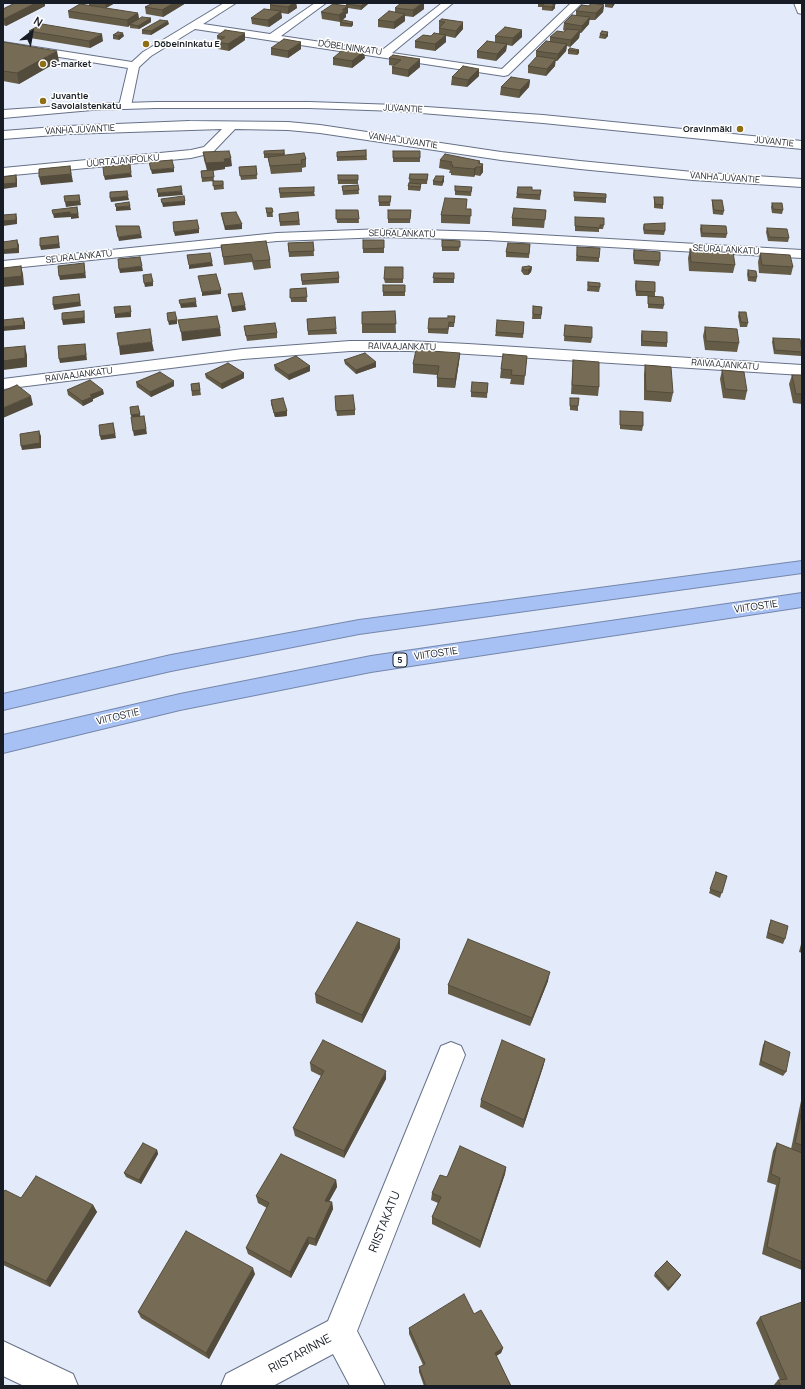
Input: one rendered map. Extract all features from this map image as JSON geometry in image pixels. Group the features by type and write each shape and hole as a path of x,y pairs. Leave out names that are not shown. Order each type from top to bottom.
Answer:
{"highway":[{"path":"662,586 802,558"},
{"path":"3,702 171,663 359,627 802,567"},
{"name":"VIITOSTIE","path":"3,744 180,702 371,664 802,600"}],"street":[{"path":"125,106 134,66 147,54 232,3"},
{"path":"273,37 321,3"},
{"path":"384,54 448,3"},
{"name":"DÖBELNINKATU","path":"195,26 504,73 577,3"},
{"path":"799,3 802,11"},
{"path":"3,45 134,66"},
{"name":"JUVANTIE","path":"3,114 125,106 234,105 397,108 535,118 802,145"},
{"name":"VANHA JUVANTIE","path":"3,135 68,130 232,125 320,129 501,156 580,165 693,176 802,183"},
{"name":"UURTAJANPOLKU","path":"3,172 192,154 208,150 232,125"},
{"name":"SEURALANKATU","path":"3,265 277,237 378,234 487,236 802,254"},
{"name":"RAIVAAJANKATU","path":"3,384 243,354 350,346 460,348 802,370"},
{"name":"RIISTAKATU","path":"340,1333 452,1055"},
{"path":"340,1333 368,1386"},
{"name":"RIISTARINNE","path":"238,1386 340,1333"},
{"path":"3,1358 61,1386"}],"building":[{"path":"15,3 36,3 3,19 3,9"},
{"path":"153,3 174,3 162,10 145,7"},
{"path":"272,3 294,3 288,7 270,5"},
{"path":"365,3 361,6 346,4"},
{"path":"401,3 422,3 413,10 395,8"},
{"path":"538,3 553,3 552,4 555,5 552,7 542,6 544,4"},
{"path":"591,3 604,5 596,13 576,11 582,5 589,6"},
{"path":"80,4 138,13 127,20 68,11"},
{"path":"333,4 348,6 342,10 346,10 339,15 321,12"},
{"path":"264,9 281,11 268,20 251,18"},
{"path":"389,11 405,14 394,22 378,20"},
{"path":"572,15 590,17 582,26 564,23"},
{"path":"142,17 151,18 138,26 130,24"},
{"path":"442,19 463,22 456,31 439,28 445,22 439,21"},
{"path":"160,20 168,21 151,31 142,30"},
{"path":"343,20 353,22 351,24 340,22"},
{"path":"42,24 102,34 89,41 29,31"},
{"path":"505,27 522,30 513,38 495,36"},
{"path":"567,29 580,30 571,40 550,37 557,31 564,32"},
{"path":"225,30 245,33 228,44 217,42 225,37 217,36"},
{"path":"602,31 608,32 606,35 600,34"},
{"path":"118,32 123,33 118,36 113,35"},
{"path":"434,33 446,35 435,44 415,41 423,35 431,36"},
{"path":"284,39 301,42 288,51 271,48"},
{"path":"487,41 507,44 497,54 477,51"},
{"path":"546,41 567,44 558,54 536,51"},
{"path":"3,42 57,51 17,73 3,71"},
{"path":"345,48 364,51 352,61 333,58"},
{"path":"570,48 579,50 568,50"},
{"path":"393,55 420,59 408,70 392,67 401,60 389,58"},
{"path":"537,56 556,59 547,69 528,66"},
{"path":"463,66 479,69 468,80 452,77"},
{"path":"511,77 530,80 520,90 501,87"},
{"path":"284,150 284,154 264,154 264,151"},
{"path":"366,150 366,156 337,157 337,152"},
{"path":"229,151 231,158 224,159 225,162 206,163 203,152"},
{"path":"393,151 420,151 420,158 393,158"},
{"path":"304,153 306,159 301,160 302,164 270,166 268,157"},
{"path":"445,154 480,161 478,163 483,164 481,167 476,167 474,169 452,167 453,165 450,165 452,162 440,160"},
{"path":"172,160 174,168 151,170 149,162"},
{"path":"130,164 131,173 104,176 103,167"},
{"path":"70,166 71,174 39,177 39,169"},
{"path":"256,166 257,175 240,176 239,167"},
{"path":"213,170 214,177 202,178 201,171"},
{"path":"410,174 428,174 427,180 409,179"},
{"path":"16,175 16,183 3,184 3,177"},
{"path":"338,175 358,175 358,180 338,180"},
{"path":"436,176 444,176 442,182 433,181"},
{"path":"213,181 223,181 223,185 213,186"},
{"path":"409,183 421,184 420,187 408,186"},
{"path":"358,185 359,190 343,191 342,186"},
{"path":"181,186 182,191 158,193 157,189"},
{"path":"455,186 472,187 471,192 455,191"},
{"path":"314,187 314,192 280,193 279,188"},
{"path":"518,187 532,187 532,190 541,190 540,195 517,194"},
{"path":"127,191 128,196 110,198 110,192"},
{"path":"574,192 606,194 606,198 574,197"},
{"path":"79,195 80,201 65,202 64,196"},
{"path":"184,196 185,201 162,203 161,199"},
{"path":"379,196 391,196 390,202 379,202"},
{"path":"654,197 663,197 663,205 655,204"},
{"path":"445,198 467,199 466,209 471,209 471,216 441,215"},
{"path":"712,200 722,200 724,211 714,210"},
{"path":"129,202 130,206 116,207 115,204"},
{"path":"772,203 782,203 783,210 773,209"},
{"path":"77,207 78,214 70,214 70,212 53,214 52,210"},
{"path":"266,208 272,208 273,212 267,213"},
{"path":"514,208 546,210 545,220 512,218"},
{"path":"336,210 358,210 359,219 336,219"},
{"path":"388,210 411,210 410,219 388,219"},
{"path":"236,212 242,224 225,226 221,213"},
{"path":"298,212 299,221 280,222 279,214"},
{"path":"16,214 16,220 3,221 3,215"},
{"path":"575,217 604,218 604,225 600,225 600,228 575,226"},
{"path":"197,220 199,229 174,232 173,222"},
{"path":"665,223 665,231 644,230 644,224"},
{"path":"701,225 726,226 727,234 702,233"},
{"path":"116,226 139,226 141,234 118,237"},
{"path":"767,228 787,229 789,238 769,237"},
{"path":"58,236 59,244 40,246 40,238"},
{"path":"17,240 18,248 3,250 3,242"},
{"path":"363,240 384,240 384,248 363,249"},
{"path":"442,240 460,241 460,247 442,247"},
{"path":"266,241 270,260 253,261 251,254 223,257 221,245"},
{"path":"313,242 314,251 289,252 288,243"},
{"path":"508,243 530,244 529,254 506,252"},
{"path":"577,247 600,248 599,258 577,256"},
{"path":"690,249 733,252 735,265 691,262"},
{"path":"634,250 660,252 660,261 634,260"},
{"path":"210,253 212,262 189,265 187,255"},
{"path":"760,253 790,255 793,267 762,265"},
{"path":"140,257 142,266 119,269 118,259"},
{"path":"84,263 85,273 59,276 58,266"},
{"path":"21,266 22,276 3,278 3,268"},
{"path":"385,267 403,267 403,279 384,279"},
{"path":"522,267 532,267 528,270 524,270"},
{"path":"748,270 756,271 757,277 749,277"},
{"path":"338,272 339,278 302,281 301,274"},
{"path":"434,273 454,273 454,279 433,278"},
{"path":"151,274 153,282 144,283 143,275"},
{"path":"216,274 221,290 202,292 198,276"},
{"path":"636,281 655,282 655,292 636,291"},
{"path":"588,282 600,283 600,287 588,286"},
{"path":"383,285 405,285 405,292 383,292"},
{"path":"306,288 307,297 290,298 290,289"},
{"path":"242,293 245,305 232,307 228,294"},
{"path":"79,294 80,302 53,305 53,297"},
{"path":"648,296 663,297 664,305 648,304"},
{"path":"195,298 196,302 180,304 179,300"},
{"path":"130,306 131,312 115,314 114,307"},
{"path":"533,306 542,307 541,315 533,314"},
{"path":"84,311 84,318 62,320 62,313"},
{"path":"395,311 396,324 362,324 362,312"},
{"path":"175,312 177,320 168,321 167,313"},
{"path":"739,312 746,312 748,323 741,322"},
{"path":"217,316 220,328 181,332 178,320"},
{"path":"448,316 455,316 454,323 449,322 448,329 428,329 429,318 448,318"},
{"path":"335,317 336,329 308,331 307,319"},
{"path":"23,318 24,325 3,327 3,320"},
{"path":"497,320 524,322 523,334 496,332"},
{"path":"275,323 277,333 246,336 244,326"},
{"path":"565,325 592,327 592,338 564,336"},
{"path":"705,327 737,329 739,343 706,341"},
{"path":"150,329 152,342 119,346 117,333"},
{"path":"642,331 667,332 667,343 642,341"},
{"path":"773,338 800,339 802,352 775,350"},
{"path":"85,344 86,355 59,359 58,346"},
{"path":"25,346 25,358 3,361 3,348"},
{"path":"416,350 460,353 455,379 437,378 439,366 413,364"},
{"path":"365,353 376,362 356,370 344,360"},
{"path":"503,354 527,356 525,376 511,375 512,370 501,369"},
{"path":"296,356 310,366 288,375 274,365"},
{"path":"573,360 599,362 599,387 572,385"},
{"path":"228,363 244,373 221,384 205,374"},
{"path":"645,365 671,367 673,393 646,391"},
{"path":"722,370 744,372 747,391 725,389"},
{"path":"160,372 174,381 150,392 136,382"},
{"path":"792,375 802,375 802,394 796,394"},
{"path":"90,380 103,390 90,395 92,397 82,401 67,390"},
{"path":"472,382 488,383 487,393 471,392"},
{"path":"199,383 200,390 192,391 191,384"},
{"path":"17,385 31,396 3,408 3,391"},
{"path":"353,395 355,410 336,411 335,396"},
{"path":"283,398 287,411 274,413 271,400"},
{"path":"570,398 579,398 578,406 570,406"},
{"path":"138,406 140,414 131,415 130,407"},
{"path":"620,411 643,412 643,426 620,425"},
{"path":"144,416 146,429 133,431 131,417"},
{"path":"113,423 115,434 100,436 99,425"},
{"path":"39,431 40,443 21,446 20,434"},
{"path":"716,872 727,876 722,893 710,889"},
{"path":"771,920 788,926 785,939 768,933"},
{"path":"357,922 400,939 362,1015 315,994"},
{"path":"468,939 550,972 532,1018 448,985"},
{"path":"323,1040 386,1071 344,1151 293,1128 324,1071 310,1063"},
{"path":"502,1040 545,1059 524,1120 481,1100"},
{"path":"765,1041 790,1052 786,1072 761,1061"},
{"path":"802,1110 802,1145 795,1143"},
{"path":"143,1143 157,1150 139,1180 124,1173"},
{"path":"777,1143 802,1153 802,1262 767,1247 780,1178 771,1174"},
{"path":"460,1146 506,1167 481,1241 432,1217 441,1197 432,1193 440,1175 447,1177"},
{"path":"281,1154 336,1180 325,1201 332,1202 315,1239 308,1237 290,1272 246,1248 269,1203 256,1196"},
{"path":"36,1176 93,1205 46,1281 3,1261 3,1193 5,1190 21,1198"},
{"path":"186,1231 253,1268 206,1353 138,1312"},
{"path":"667,1261 681,1275 669,1288 655,1273"},
{"path":"464,1294 474,1314 481,1310 503,1348 495,1353 511,1386 426,1386 419,1367 425,1364 409,1328"},
{"path":"802,1302 802,1386 781,1386 778,1380 787,1379 760,1317"}],"place":[{"name":"Döbelninkatu E","path":"146,44"},
{"name":"S-market","path":"43,64"},
{"name":"Juvantie Savolaistenkatu","path":"43,101"},
{"name":"Oravinmäki","path":"740,129"}]}
